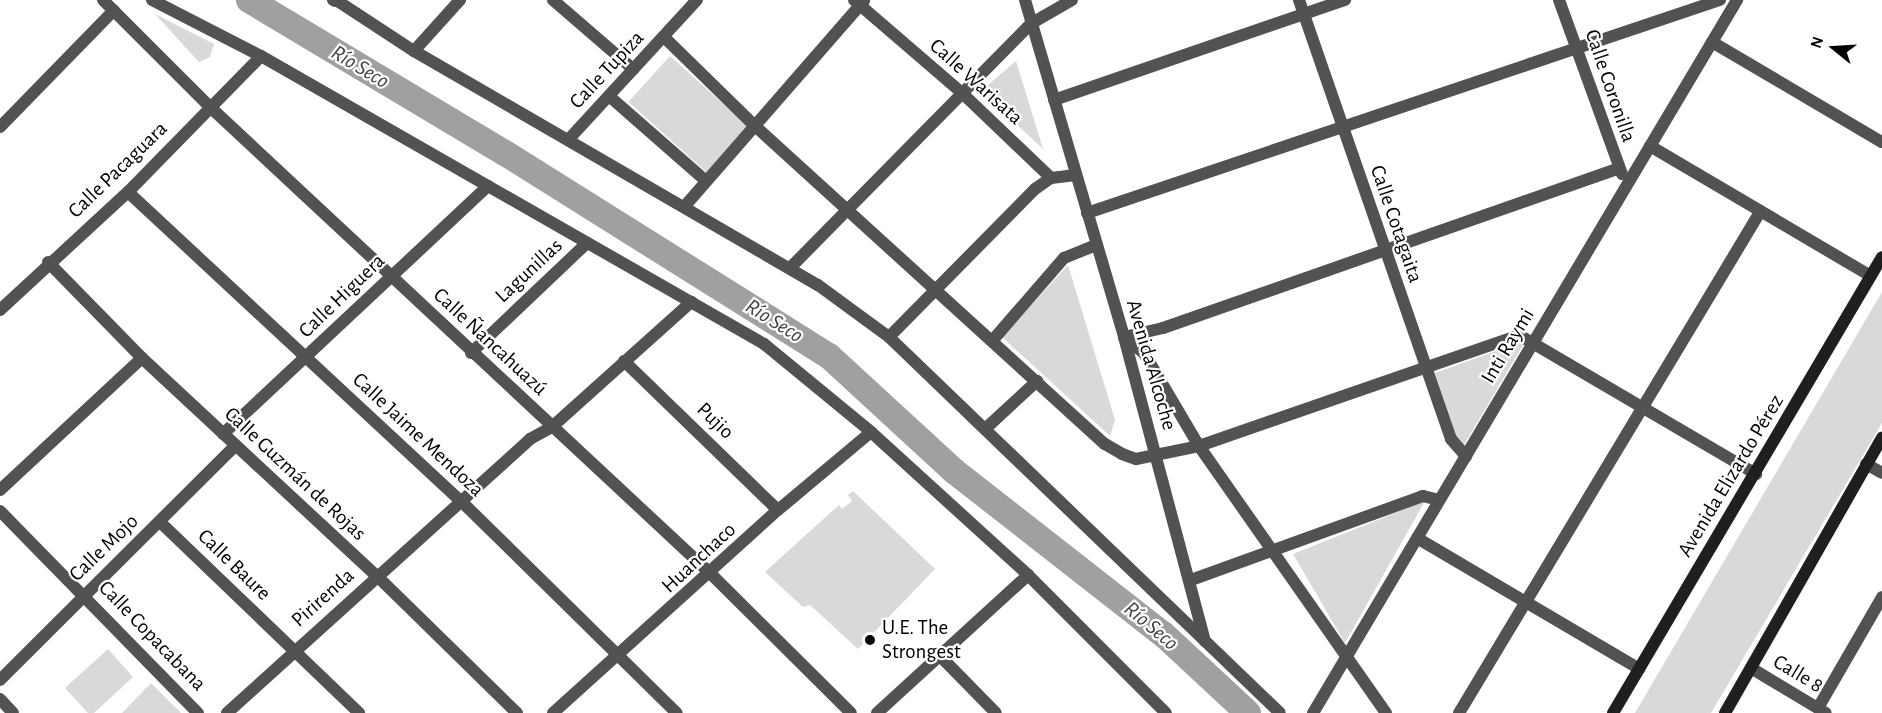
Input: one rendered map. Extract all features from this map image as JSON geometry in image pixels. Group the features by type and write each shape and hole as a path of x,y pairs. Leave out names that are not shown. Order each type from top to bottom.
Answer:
{"main road":[{"name":"Avenida Elizardo Pérez","path":"1613,713 1882,257"},
{"path":"1725,713 1882,438"}],"street":[{"name":"Calle Ñancahuazú","path":"103,0 209,106 711,574 851,713"},
{"path":"152,0 261,56 764,344 871,432 1028,575 1166,713"},
{"path":"335,0 414,51 790,268 889,337 1280,713"},
{"path":"414,51 460,0"},
{"path":"553,0 633,69"},
{"name":"Calle Tupiza","path":"569,139 697,0"},
{"name":"Avenida Alcoche","path":"1025,0 1124,337 1191,580 1205,641"},
{"path":"790,268 961,92 1032,23 1072,0"},
{"name":"Calle Cotagaita","path":"1299,0 1425,367 1455,447 1466,456"},
{"path":"1054,100 1345,0"},
{"name":"Calle Coronilla","path":"1560,0 1617,168 1629,181"},
{"path":"1087,213 1343,130 1720,0"},
{"name":"Inti Raymi","path":"1313,713 1712,42 1732,1"},
{"path":"684,207 859,2"},
{"name":"Calle Warisata","path":"859,2 961,92 1051,178"},
{"path":"0,127 114,10"},
{"path":"664,37 754,125 849,207 936,291 1105,444 1136,459 1156,457 1199,446 1519,335 1534,341 1756,474"},
{"path":"1712,42 1882,142"},
{"name":"Calle Pacaguara","path":"0,310 48,262 128,192 209,106 261,56"},
{"path":"609,96 706,182"},
{"path":"1650,146 1870,276"},
{"path":"1124,337 1163,328 1617,168"},
{"path":"889,337 1035,189 1051,178 1076,175"},
{"name":"Calle Higuera","path":"223,435 306,359 390,275 488,186"},
{"name":"Calle Jaime Mendoza","path":"128,192 462,502 677,713"},
{"path":"1459,713 1760,212"},
{"name":"Lagunillas","path":"471,352 587,243"},
{"path":"992,341 1064,258 1096,245"},
{"name":"Calle Guzmán de Rojas","path":"48,262 142,358 377,576 517,713"},
{"name":"Pirirenda","path":"227,713 530,439 553,426 690,302"},
{"path":"1124,337 1144,353 1199,446 1386,713"},
{"path":"0,490 142,358"},
{"name":"Pujio","path":"624,361 778,510"},
{"path":"985,429 1037,381"},
{"name":"Huanchaco","path":"553,713 711,574 778,510 871,432"},
{"name":"Calle Mojo","path":"0,680 235,446"},
{"path":"1866,464 1882,473"},
{"path":"1191,580 1423,496 1439,500"},
{"name":"Calle Copacabana","path":"0,511 84,594 198,713"},
{"name":"Calle Baure","path":"159,522 359,713"},
{"path":"1417,538 1525,605 1639,669"},
{"path":"878,713 1028,575"},
{"path":"1822,710 1882,597"},
{"path":"941,657 996,713"},
{"name":"Calle 8","path":"1750,668 1822,710"},
{"path":"0,699 13,713"}],"shaded area":[{"path":"155,14 214,44 210,57 199,62"},
{"path":"670,56 748,126 707,172 629,102"},
{"path":"1016,61 1043,149 981,91"},
{"path":"1068,265 1115,420 1110,436 1002,337"},
{"path":"1882,292 1882,423 1711,713 1635,713"},
{"path":"1526,340 1461,450 1435,373"},
{"path":"853,491 935,569 858,649 810,605 803,607 765,572 839,505 842,509 852,501 848,495"},
{"path":"1425,501 1345,643 1293,554"},
{"path":"108,649 133,677 94,713 88,713 65,688"},
{"path":"151,683 181,713 122,713"}],"waterway":[{"name":"Río Seco","path":"249,0 505,153 829,356 954,471 1163,634 1248,713"}],"place":[{"name":"U.E. The Strongest","path":"870,640"}]}
